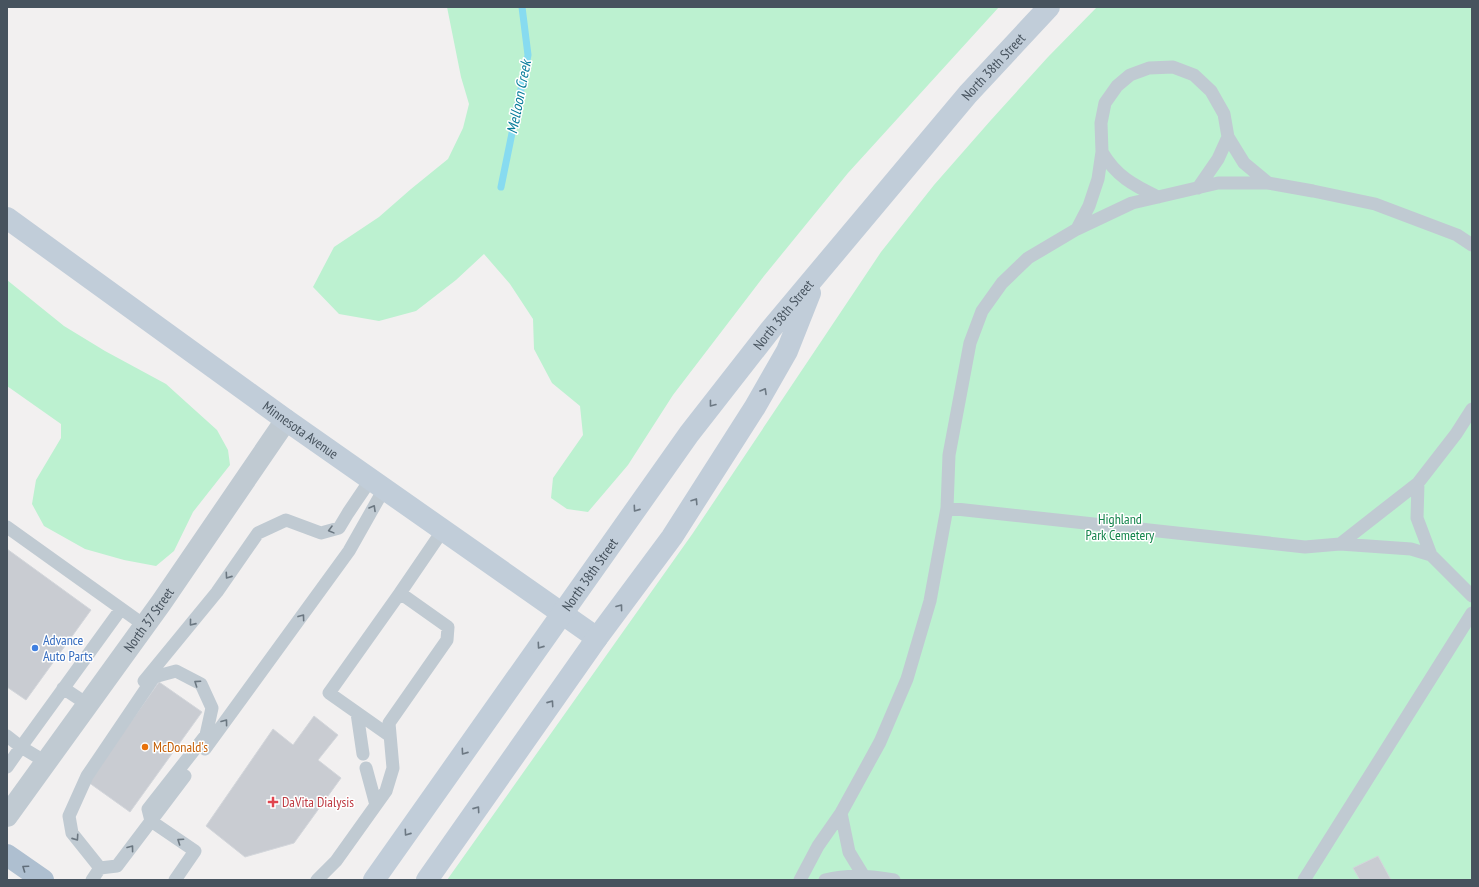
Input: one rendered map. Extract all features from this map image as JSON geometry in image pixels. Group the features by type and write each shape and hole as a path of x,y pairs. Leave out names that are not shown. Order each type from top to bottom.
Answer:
{"main road":[{"name":"North 38th Street","path":"374,880 689,434 771,329 968,94 1049,7"},
{"name":"Minnesota Avenue","path":"7,218 286,420 597,638"},
{"name":"North 38th Street","path":"427,880 597,638 672,537 755,407 787,351 816,276"},
{"path":"7,855 43,880"}],"street":[{"name":"North 37 Street","path":"7,816 144,625 286,420"}],"lane":[{"path":"1077,229 1089,206 1098,180 1102,152 1101,123 1105,103 1116,86 1130,75 1149,68 1173,67 1194,75 1211,91 1224,114 1228,137 1244,163 1268,183"},
{"path":"1198,188 1218,159 1228,137"},
{"path":"1102,152 1109,164 1118,174 1135,186 1158,197"},
{"path":"800,880 818,846 841,813 880,742 907,679 930,601 947,508 950,448 970,343 982,311 1002,283 1028,258 1077,229 1132,203 1218,183 1268,183 1375,204 1457,236 1472,246"},
{"path":"1340,544 1418,483 1456,434 1472,409"},
{"path":"1418,483 1417,518 1431,555 1472,596"},
{"path":"100,868 72,833 69,816 79,771 112,728 141,684 217,592 258,533 286,520 321,533 339,528 348,513 378,484"},
{"path":"92,880 100,868 118,866 261,673 349,551 378,484"},
{"path":"947,508 1306,547 1340,544 1411,548 1431,555"},
{"path":"7,527 144,625"},
{"path":"390,736 329,693 443,530"},
{"path":"317,880 336,861 386,791 393,768 389,723 448,640 448,628 400,593"},
{"path":"7,767 121,609"},
{"path":"1304,880 1472,613"},
{"path":"69,816 87,776 154,677 176,671 201,684 212,708 206,735 148,809 151,821 195,851 175,880"},
{"path":"64,688 87,704"},
{"path":"357,713 363,754"},
{"path":"7,736 21,747 46,762"},
{"path":"366,768 376,805"},
{"path":"841,813 849,852 863,875"},
{"path":"825,880 836,877 863,875 894,880"}],"green space":[{"path":"447,7 999,7 848,173 764,276 673,395 628,465 588,512 567,509 551,498 553,478 583,435 580,406 552,383 534,349 533,319 510,284 484,254 456,280 416,311 379,321 339,314 313,287 334,247 379,217 448,159 463,128 469,104 461,77"},
{"name":"Highland Park Cemetery","path":"1097,7 1472,7 1472,880 447,880 693,533 881,252 934,185 991,120 1048,57"},
{"path":"7,280 64,326 105,351 166,384 217,430 228,450 230,465 193,512 174,551 156,566 124,560 85,549 44,526 32,504 36,480 61,438 61,424 7,386"}],"building":[{"name":"Advance Auto Parts","path":"7,549 91,610 26,700 7,687"},
{"name":"McDonald's","path":"159,682 202,712 130,812 88,782"},
{"name":"DaVita Dialysis","path":"314,716 338,735 318,760 341,778 294,843 245,857 206,826 273,729 293,745"},
{"path":"1378,856 1391,880 1360,880 1353,868"}],"waterway":[{"name":"Melloon Creek","path":"501,187 528,55 522,7"}],"place":[{"name":"Advance Auto Parts","path":"35,648"},
{"name":"McDonald's","path":"145,747"},
{"name":"DaVita Dialysis","path":"273,802"}]}
